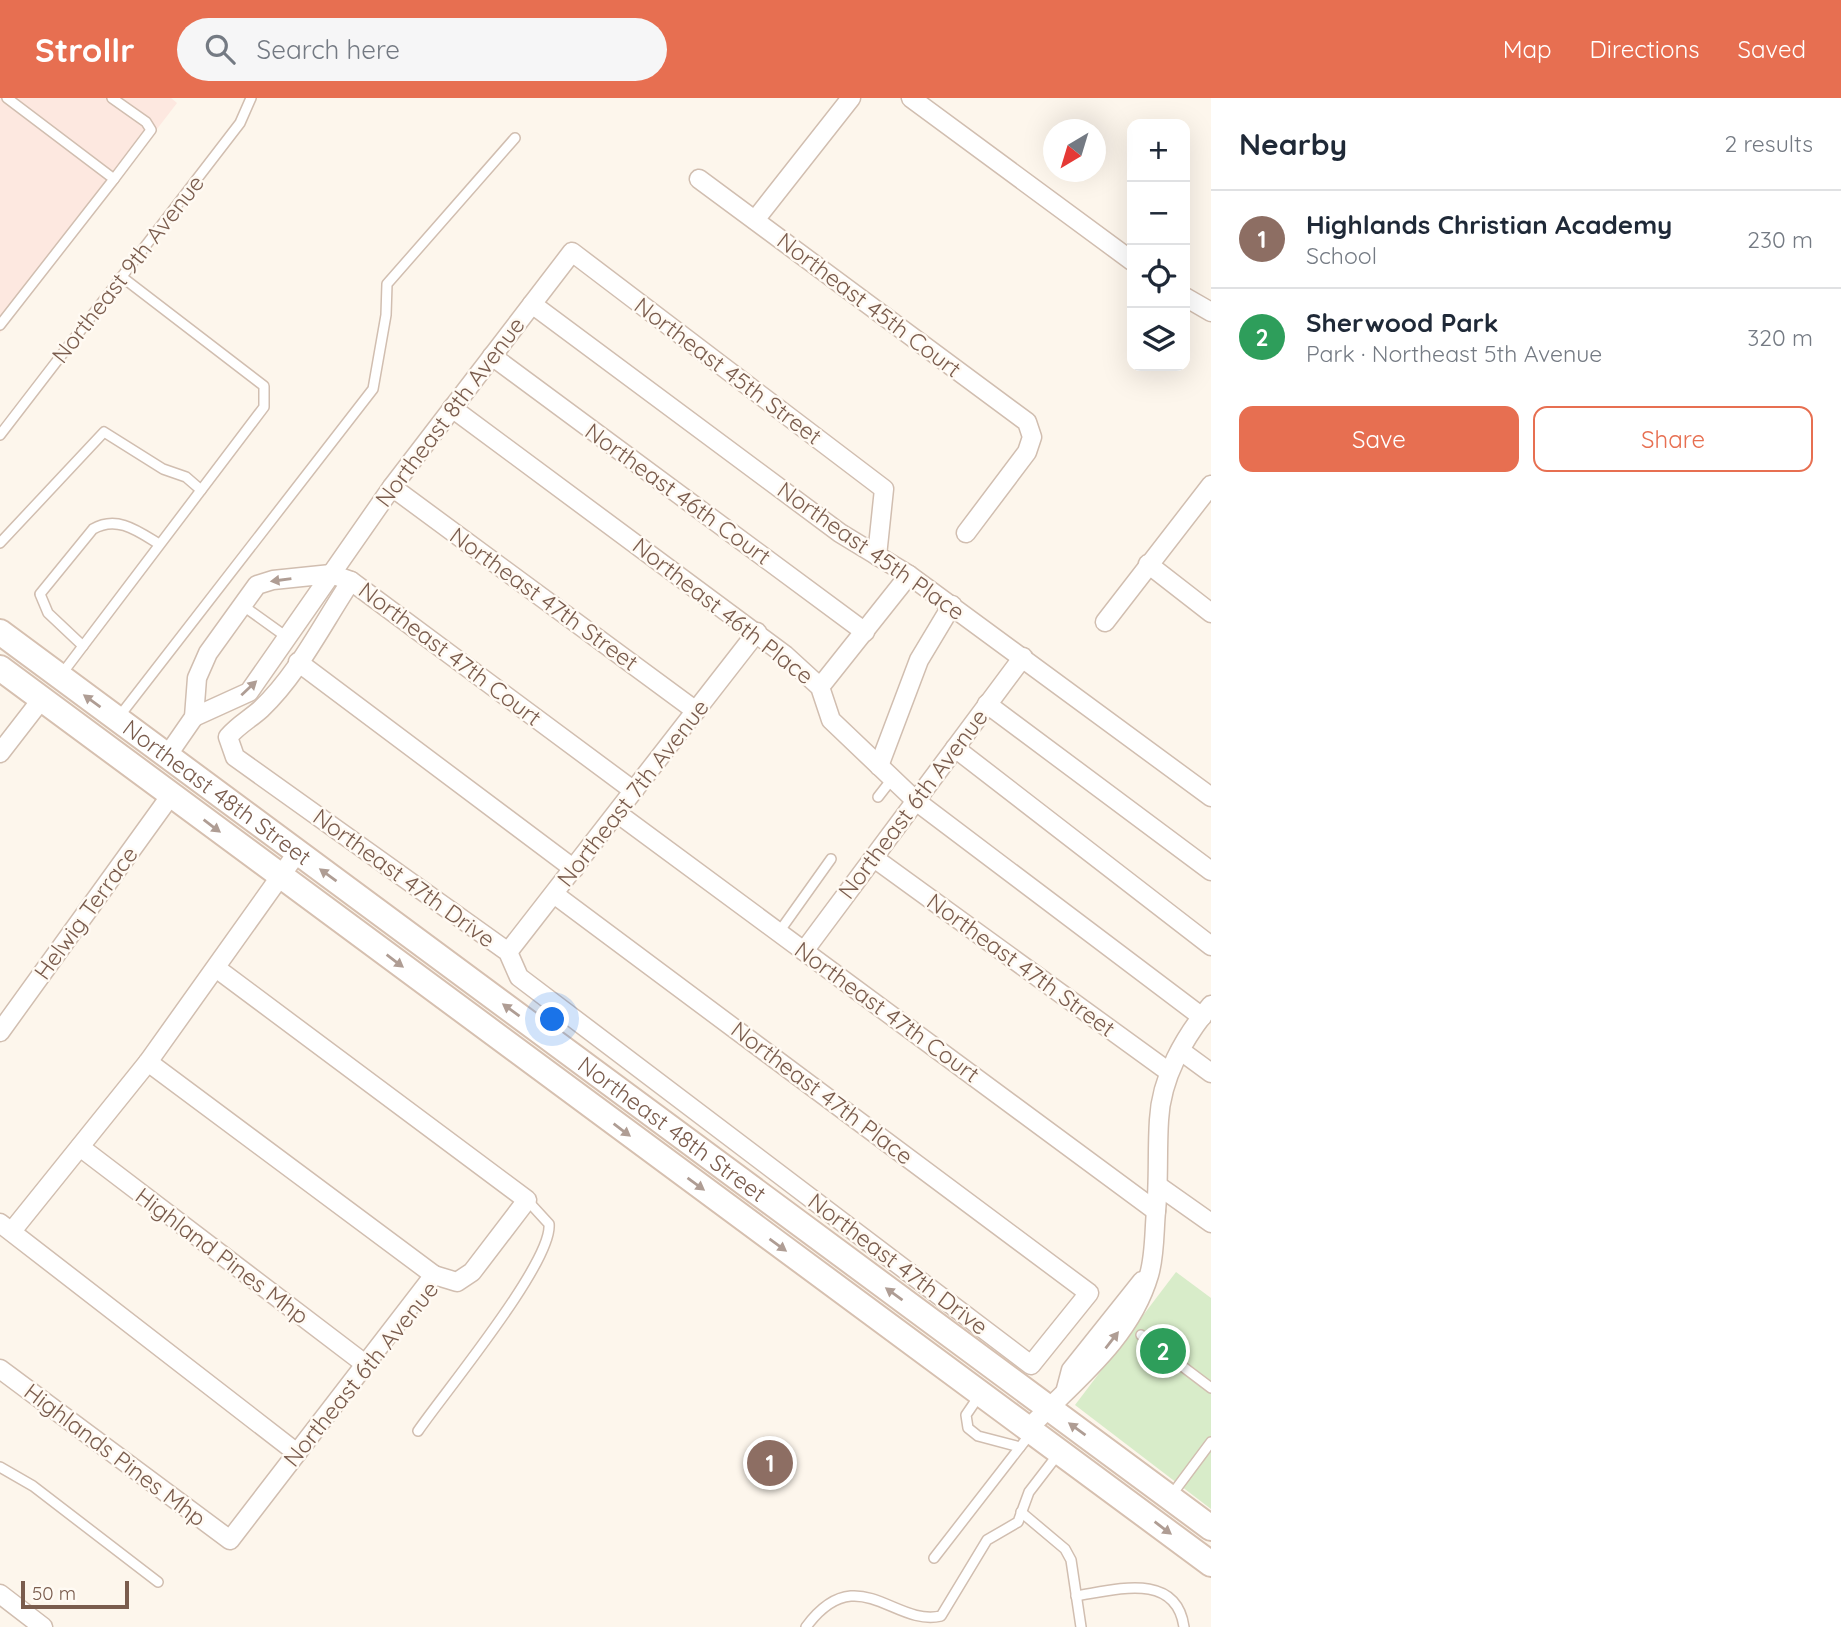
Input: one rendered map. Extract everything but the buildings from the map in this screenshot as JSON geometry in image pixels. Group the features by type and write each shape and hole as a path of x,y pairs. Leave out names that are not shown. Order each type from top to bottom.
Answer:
{"main road":[{"name":"Northeast 48th Street","path":"0,632 1211,1528"},
{"name":"Northeast 48th Street","path":"5,672 980,1393 1027,1436 1060,1452 1211,1564"},
{"path":"5,672 41,688 137,759 151,761 167,756"},
{"path":"1060,1452 1129,1467"}],"street":[{"path":"755,220 851,98"},
{"path":"911,98 1127,257"},
{"name":"Northeast 45th Court","path":"699,179 1027,422 1032,437 1027,452 966,533"},
{"name":"Northeast 8th Avenue","path":"194,717 248,692 392,486 572,253"},
{"name":"Northeast 45th Street","path":"572,253 884,489 877,556"},
{"path":"1190,300 1211,312"},
{"name":"Northeast 45th Place","path":"532,304 840,533 909,575 1211,797"},
{"name":"Northeast 46th Court","path":"492,356 865,632"},
{"name":"Northeast 46th Place","path":"452,408 757,632 820,687 831,720 916,801 1206,1011"},
{"path":"1105,622 1211,485"},
{"name":"Northeast 47th Street","path":"392,486 696,711"},
{"path":"1148,564 1211,613"},
{"path":"167,756 194,717 197,678 208,653 257,585 272,580 331,574"},
{"name":"Northeast 47th Court","path":"331,574 351,581 634,791"},
{"path":"820,687 909,575"},
{"path":"351,581 298,663 574,869"},
{"path":"886,772 919,660 952,606"},
{"name":"Northeast 7th Avenue","path":"508,952 757,632"},
{"name":"Northeast 6th Avenue","path":"804,951 1023,657"},
{"name":"Northeast 47th Drive","path":"298,663 260,709 240,723 229,737 234,757 508,952 519,977 1031,1365"},
{"path":"0,753 41,700"},
{"path":"987,704 1211,871"},
{"path":"955,748 1211,946"},
{"name":"Helwig Terrace","path":"0,1032 171,795"},
{"name":"Northeast 47th Court","path":"617,813 1156,1211"},
{"path":"297,853 148,1062 80,1147 6,1227 297,1453"},
{"name":"Northeast 47th Street","path":"874,858 1169,1072"},
{"name":"Northeast 47th Place","path":"554,894 1088,1293 1031,1365"},
{"path":"216,968 527,1200"},
{"path":"1027,1436 1066,1389 1083,1377 1128,1321 1149,1274 1160,1187 1159,1118 1169,1072 1206,1011"},
{"path":"1181,1051 1211,1073"},
{"path":"148,1062 434,1275"},
{"name":"Highland Pines Mhp","path":"80,1147 365,1364"},
{"path":"1160,1187 1211,1223"},
{"name":"Northeast 6th Avenue","path":"230,1541 434,1275 457,1282 472,1272 527,1200"},
{"name":"Highlands Pines Mhp","path":"0,1368 230,1541"},
{"path":"0,1594 43,1627"}],"lane":[{"path":"7,98 114,178"},
{"path":"0,325 151,130 146,122 112,98"},
{"name":"Northeast 9th Avenue","path":"0,435 240,123 251,99"},
{"path":"117,719 373,389 386,315 387,284 515,138"},
{"path":"59,677 264,407 264,386 122,277"},
{"path":"0,543 104,432 163,469 186,477 201,490"},
{"path":"83,646 48,613 40,594 93,529 103,523 129,525 159,544"},
{"path":"242,605 288,638"},
{"path":"878,797 886,772"},
{"path":"779,932 831,859"},
{"path":"418,1431 478,1351 547,1245 550,1224 527,1200"},
{"path":"1141,1335 1211,1388"},
{"path":"980,1393 966,1415 968,1428 978,1436 1027,1436"},
{"path":"934,1558 1027,1436"},
{"path":"1170,1498 1211,1442"},
{"path":"806,1627 821,1608 843,1601 867,1601 914,1623 929,1623 941,1616 987,1539 1018,1522 1030,1492 1060,1452"},
{"path":"0,1467 33,1486 158,1583"},
{"path":"1021,1512 1065,1549 1070,1560 1081,1627"},
{"path":"1076,1595 1142,1587 1158,1590 1182,1613 1184,1627"}],"shaded area":[{"path":"0,98 171,98 177,103 0,333"}],"green space":[{"path":"1176,1272 1211,1298 1211,1509 1075,1405"}],"place":[{"name":"Sherwood Park","path":"1163,1351"},
{"name":"Highlands Christian Academy","path":"770,1463"}]}
